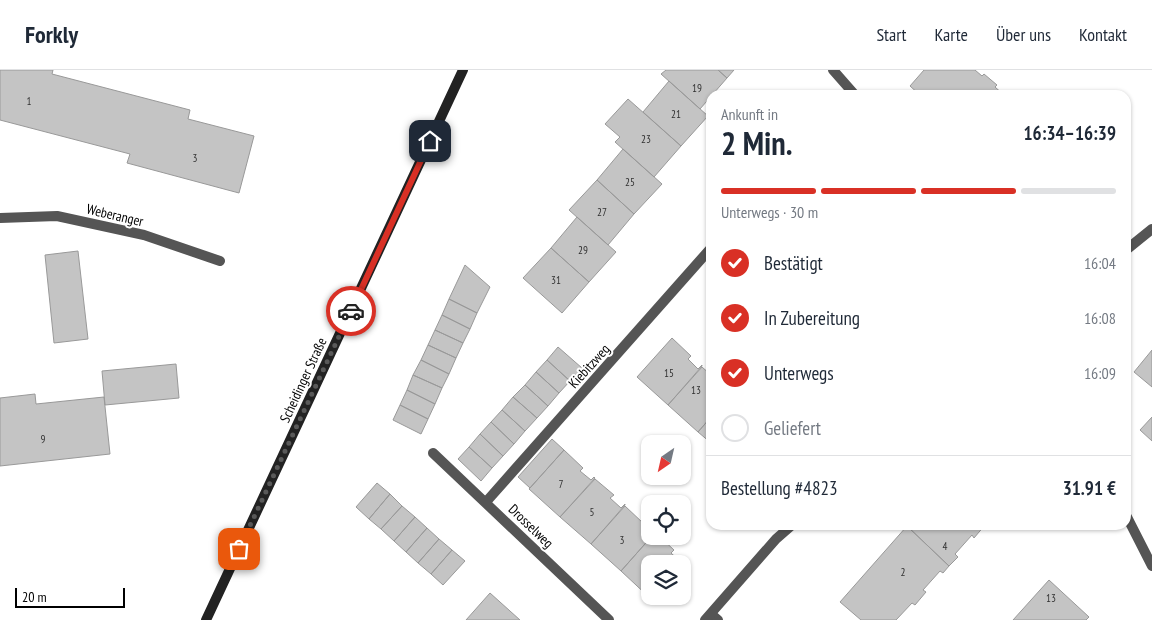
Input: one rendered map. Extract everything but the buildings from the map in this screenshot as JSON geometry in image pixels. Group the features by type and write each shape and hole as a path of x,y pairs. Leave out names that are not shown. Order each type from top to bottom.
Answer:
{"main road":[{"name":"Scheidinger Straße","path":"206,620 464,70"}],"street":[{"path":"833,70 849,90"},
{"name":"Weberanger","path":"0,218 57,216 144,236 220,261"},
{"path":"1131,246 1152,229"},
{"name":"Kiebitzweg","path":"486,502 706,254"},
{"name":"Drosselweg","path":"433,453 609,620"},
{"path":"1131,525 1152,566"},
{"path":"711,618 776,539 786,530"}],"way so far":[{"path":"239,549 351,311"}],"route":[{"path":"351,311 430,141"}]}
